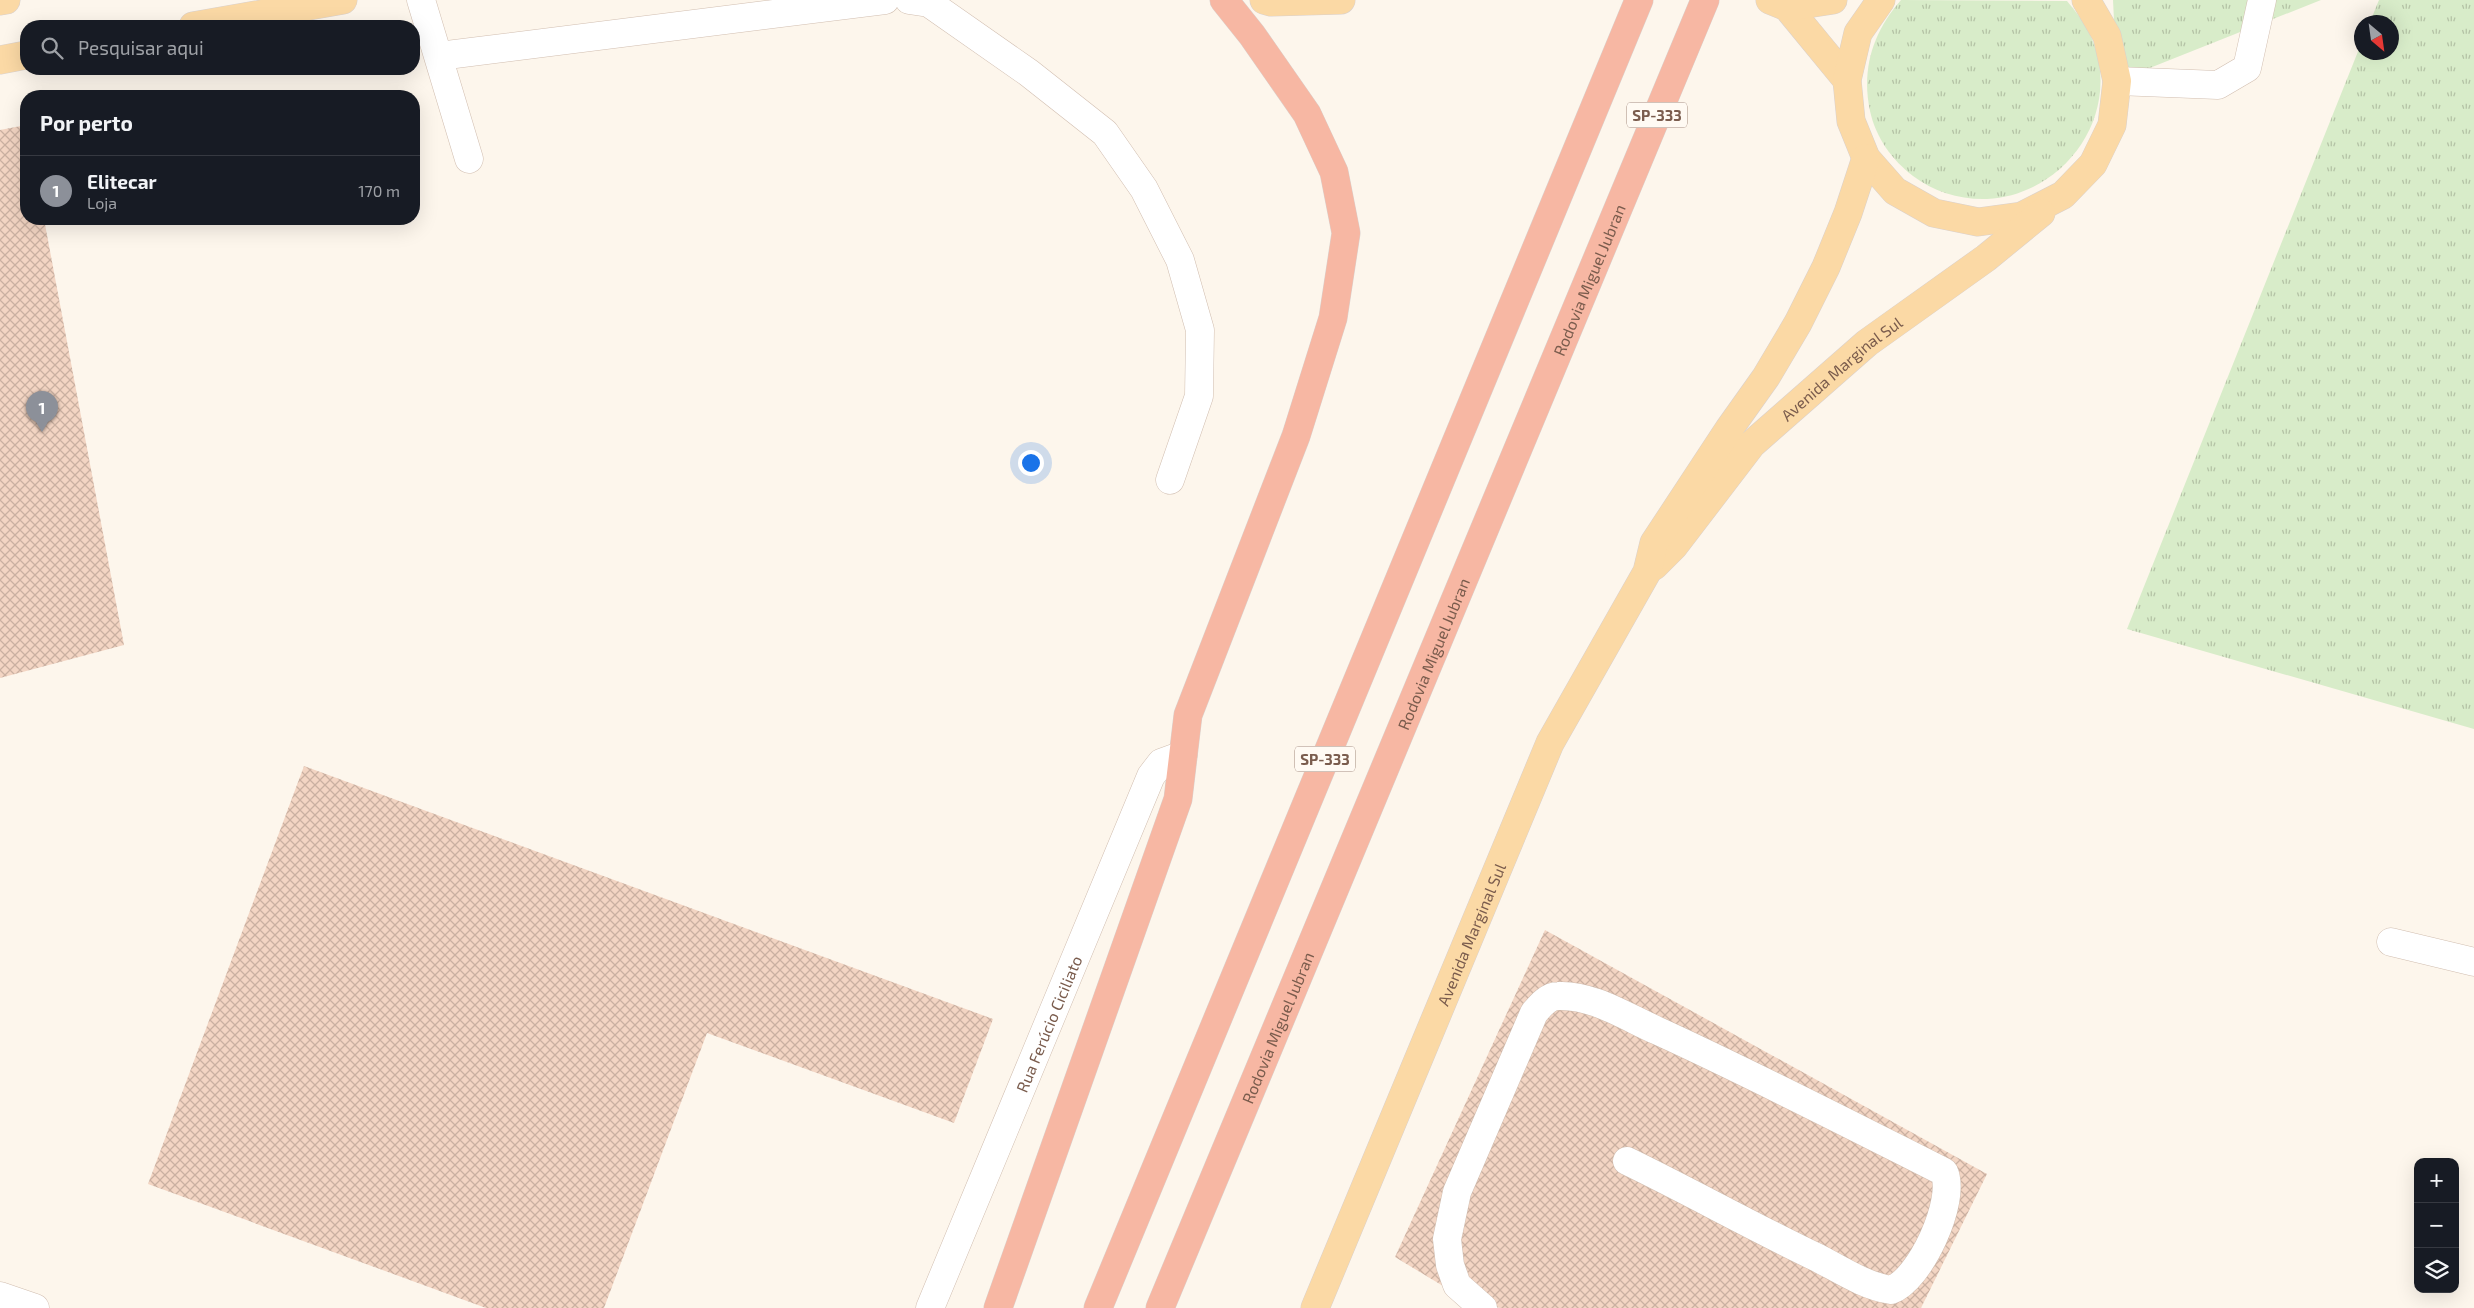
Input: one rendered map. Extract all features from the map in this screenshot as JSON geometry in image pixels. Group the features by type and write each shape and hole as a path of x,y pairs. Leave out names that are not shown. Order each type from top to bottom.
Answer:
{"highway":[{"path":"998,1308 1178,799 1188,715 1299,427 1333,318 1346,233 1334,172 1307,114 1252,34 1224,0"},
{"name":"SP-333","path":"1098,1308 1639,0"},
{"name":"Rodovia Miguel Jubran","path":"1160,1308 1706,0"}],"main road":[{"path":"0,1 6,0"},
{"path":"228,20 344,0"},
{"path":"1264,0 1271,2 1341,0"},
{"path":"1778,4 1833,0"},
{"path":"1881,0 1858,32 1847,80 1851,121 1866,158 1896,191 1934,213 1978,222 2022,216 2063,195 2093,164 2112,125 2117,82 2107,36 2102,0"},
{"path":"2086,0 2107,36"},
{"path":"1778,4 1847,80"},
{"path":"0,60 20,57"},
{"name":"Avenida Marginal Sul","path":"1315,1308 1550,743 1647,572 1654,543 1729,429 1766,378 1798,323 1826,267 1848,213 1866,158"},
{"name":"Avenida Marginal Sul","path":"1647,572 1674,546 1752,444 1866,343 1986,258 2063,195"}],"street":[{"path":"421,0 469,159"},
{"path":"439,56 885,0"},
{"path":"909,0 929,2 1028,73 1105,133 1144,189 1180,260 1200,330 1199,396 1170,480"},
{"path":"2117,82 2218,85 2247,68 2262,0"},
{"name":"Rua Ferúcio Ciciliato","path":"930,1308 1150,776 1161,763 1183,755"},
{"path":"2391,942 2474,962"},
{"path":"1483,1308 1458,1285 1450,1265 1448,1239 1457,1192 1534,1013 1544,1002 1556,995 1581,998 1602,1006 1702,1052 1944,1172 1948,1186 1945,1205 1932,1241 1904,1282 1891,1290 1865,1282 1783,1242 1702,1197 1627,1161"},
{"path":"0,1296 36,1308"}],"green space":[{"path":"1901,0 2067,1 2081,19 2092,39 2100,67 2100,95 2093,122 2080,146 2063,166 2041,183 2015,194 1977,199 1939,191 1921,182 1898,163 1886,148 1876,130 1870,111 1867,80 1868,66 1877,38 1891,12"},
{"path":"2113,0 2321,0 2117,81"},
{"path":"2379,0 2474,0 2474,729 2127,629 2355,60 2399,60 2399,15 2373,15"}],"building":[{"path":"20,126 20,225 45,225 124,645 0,678 0,130"},
{"path":"304,766 993,1019 954,1123 707,1033 604,1308 486,1308 148,1184"},
{"path":"1545,930 1987,1174 1921,1308 1500,1308 1453,1292 1395,1257"}],"place":[{"name":"Elitecar","path":"42,432"}]}
